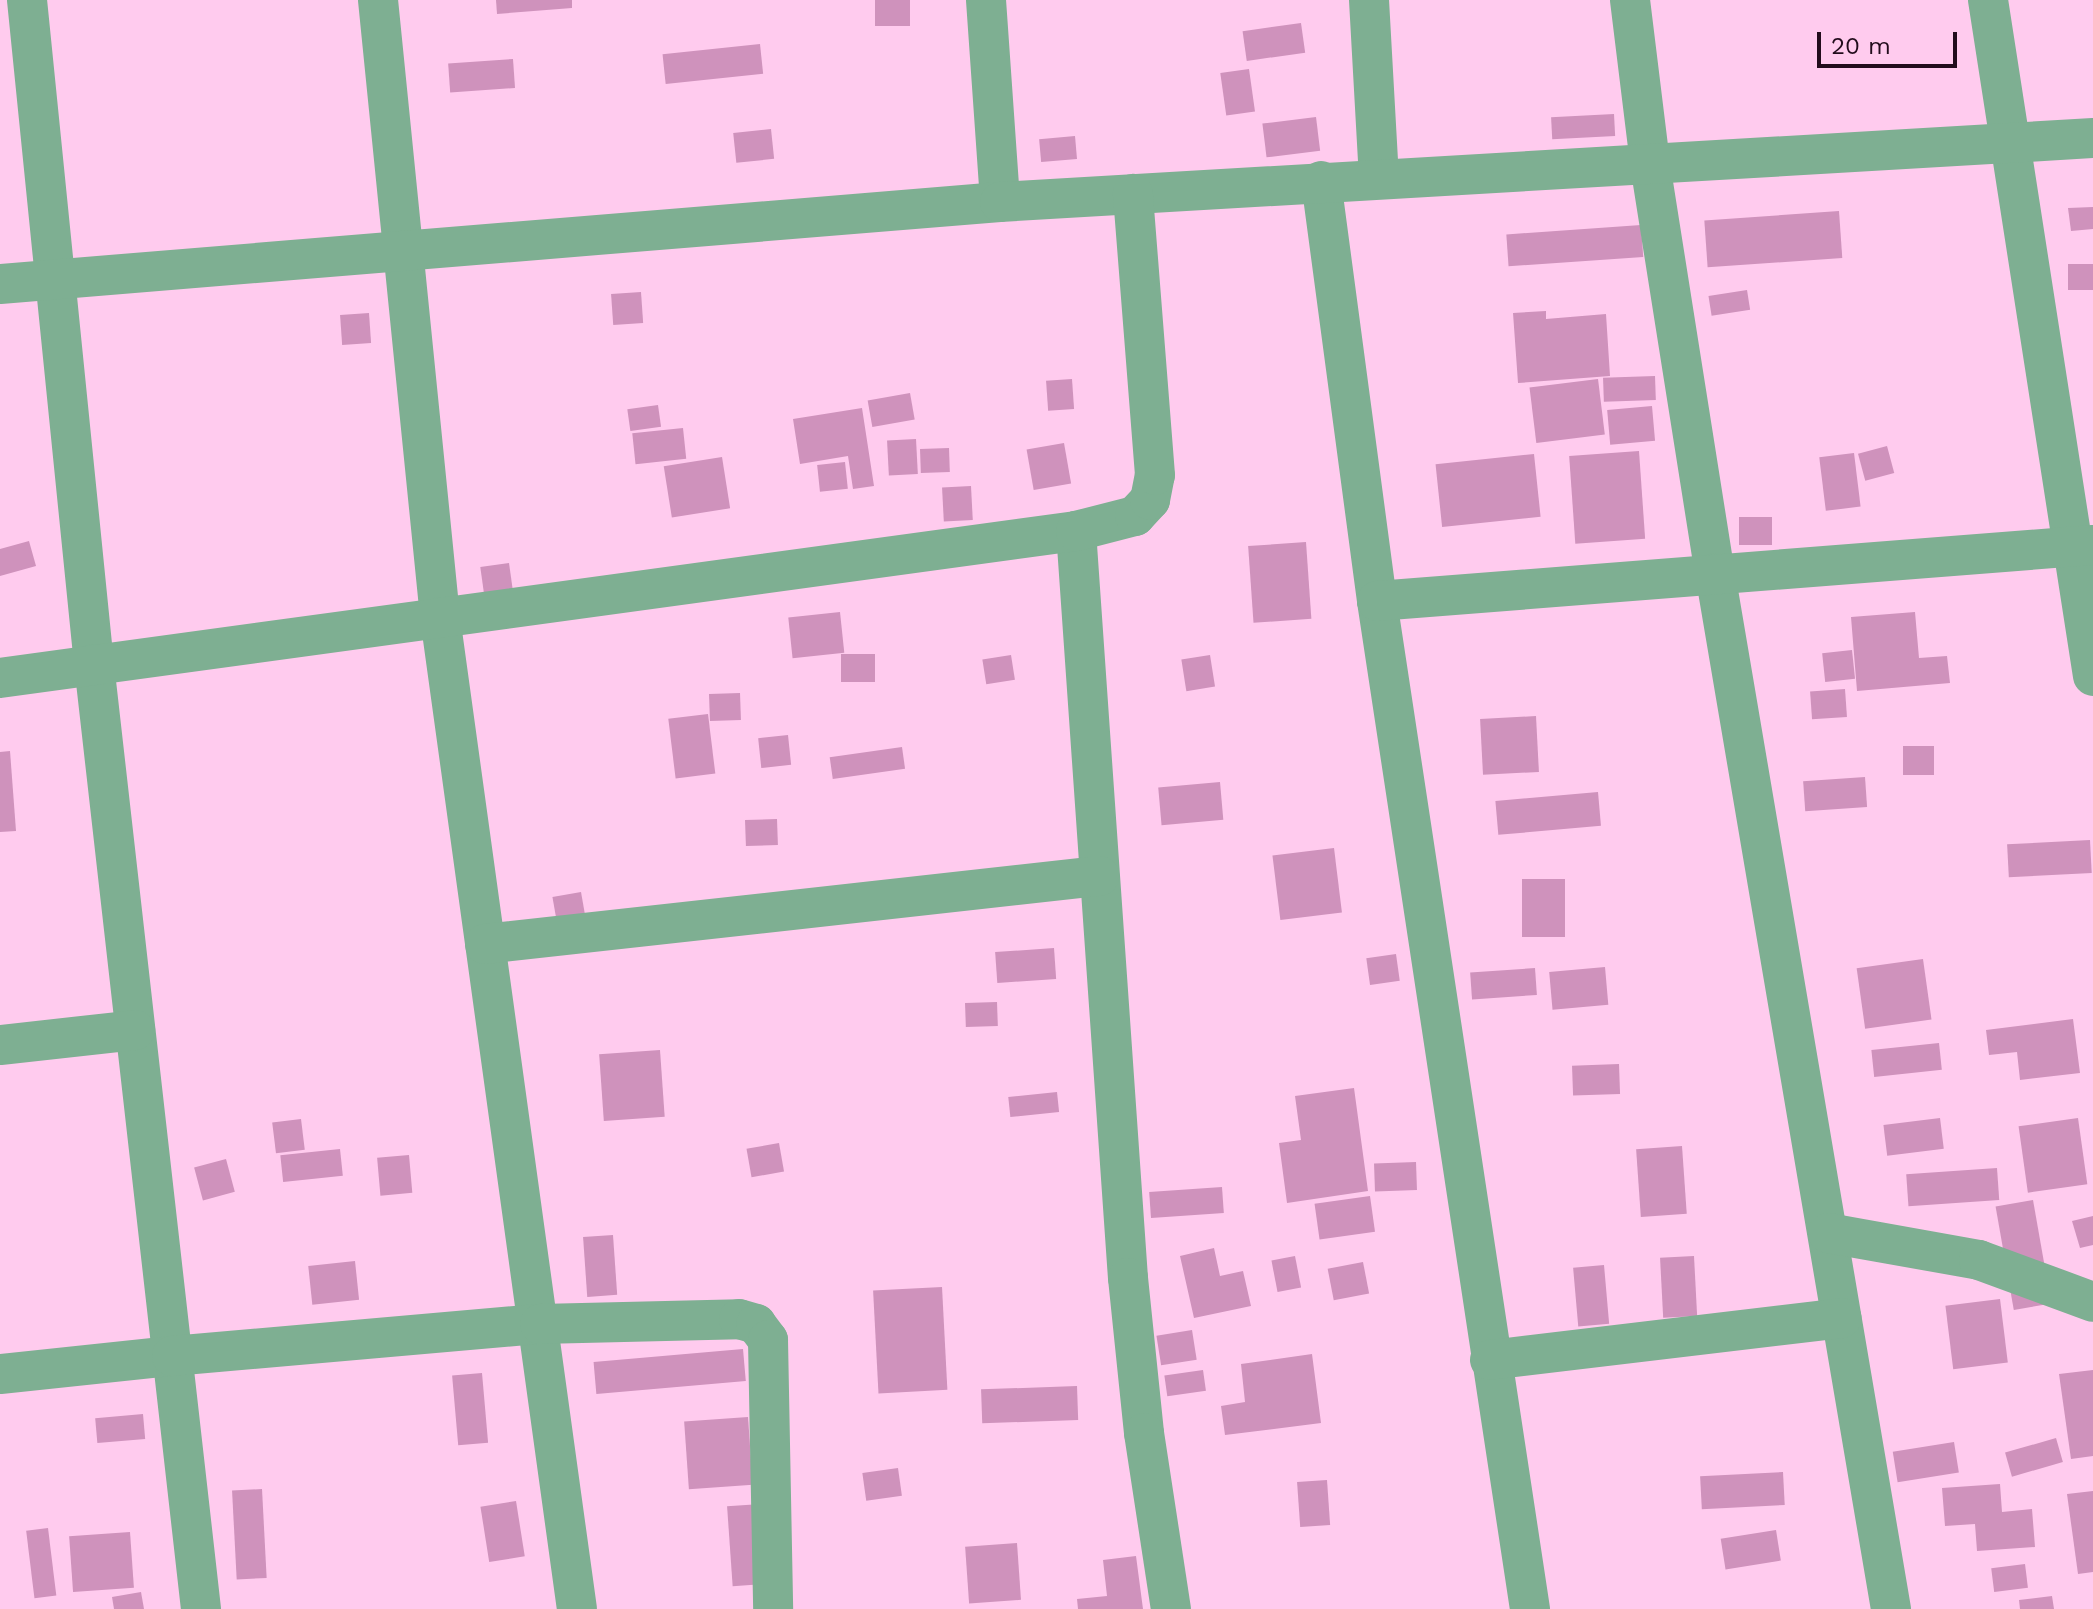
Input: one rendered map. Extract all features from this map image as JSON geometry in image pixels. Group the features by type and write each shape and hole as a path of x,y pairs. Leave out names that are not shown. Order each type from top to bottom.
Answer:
{"street":[{"path":"27,0 94,664 201,1609"},
{"path":"378,0 440,617 577,1609"},
{"path":"986,0 1000,202"},
{"path":"1369,0 1379,179"},
{"path":"1630,0 1650,164 1715,573 1891,1609"},
{"path":"1988,0 2084,546 2093,676"},
{"path":"0,284 1000,202 2093,138"},
{"path":"1321,181 1377,601 1530,1609"},
{"path":"0,678 1076,531 1135,516 1150,500 1155,475 1133,194"},
{"path":"1076,531 1128,1278 1144,1433 1171,1609"},
{"path":"1377,601 2084,546"},
{"path":"485,944 1099,876"},
{"path":"0,1045 135,1030"},
{"path":"1828,1233 1979,1260 2093,1302"},
{"path":"1490,1360 1841,1318"},
{"path":"0,1374 540,1324 739,1319 756,1324 768,1340 773,1609"}],"building":[{"path":"496,0 572,0 572,8 497,14"},
{"path":"875,0 910,0 910,26 875,26"},
{"path":"1301,23 1305,53 1247,61 1243,31"},
{"path":"760,44 763,74 666,84 663,54"},
{"path":"513,59 515,88 450,92 448,64"},
{"path":"1249,69 1255,112 1226,116 1220,73"},
{"path":"1614,114 1615,136 1552,139 1551,117"},
{"path":"1316,117 1320,151 1267,157 1262,124"},
{"path":"771,129 774,159 736,163 733,133"},
{"path":"1075,136 1077,159 1041,162 1039,139"},
{"path":"2093,207 2093,229 2071,231 2068,208"},
{"path":"1839,211 1842,258 1708,267 1704,220"},
{"path":"1641,225 1643,257 1509,266 1506,234"},
{"path":"2068,264 2093,264 2093,290 2068,290"},
{"path":"1747,290 1750,310 1712,316 1708,296"},
{"path":"641,292 643,323 613,325 611,294"},
{"path":"1546,311 1546,319 1606,314 1610,376 1518,383 1513,313"},
{"path":"369,313 371,343 342,345 340,315"},
{"path":"1655,376 1656,400 1604,402 1603,378"},
{"path":"1072,379 1074,409 1048,411 1046,381"},
{"path":"1598,379 1605,435 1536,443 1530,387"},
{"path":"910,393 915,420 872,427 868,400"},
{"path":"658,405 661,427 630,431 627,409"},
{"path":"1652,406 1655,441 1610,445 1607,410"},
{"path":"862,408 874,486 853,489 848,456 800,464 793,419"},
{"path":"683,428 686,459 636,464 632,433"},
{"path":"916,439 918,474 889,475 887,441"},
{"path":"1064,443 1071,483 1034,490 1027,450"},
{"path":"1887,446 1894,473 1865,481 1858,454"},
{"path":"949,448 950,472 921,473 920,449"},
{"path":"1639,451 1645,539 1575,544 1569,456"},
{"path":"1854,453 1861,507 1826,511 1819,457"},
{"path":"1534,454 1541,517 1442,527 1436,464"},
{"path":"722,457 730,508 672,518 664,466"},
{"path":"845,462 848,489 820,492 817,465"},
{"path":"971,486 973,520 944,521 942,488"},
{"path":"1739,517 1772,517 1772,545 1739,545"},
{"path":"29,541 36,566 0,576 0,549"},
{"path":"1306,542 1311,619 1254,623 1248,546"},
{"path":"509,563 514,597 485,601 480,567"},
{"path":"840,612 844,653 793,658 788,617"},
{"path":"1915,612 1919,658 1947,656 1950,683 1857,691 1851,617"},
{"path":"1852,650 1855,679 1825,682 1822,653"},
{"path":"841,654 875,654 875,682 841,682"},
{"path":"1011,655 1015,680 986,684 982,660"},
{"path":"1210,655 1215,687 1186,691 1181,660"},
{"path":"1845,689 1847,717 1812,719 1810,691"},
{"path":"740,693 741,720 710,721 709,694"},
{"path":"708,714 715,774 676,778 668,719"},
{"path":"1536,716 1539,772 1483,775 1480,719"},
{"path":"788,735 791,765 761,768 758,738"},
{"path":"1903,746 1934,746 1934,775 1903,775"},
{"path":"902,747 905,769 833,779 830,757"},
{"path":"10,751 16,831 0,832 0,752"},
{"path":"1865,777 1867,807 1805,811 1803,781"},
{"path":"1220,782 1223,820 1162,825 1158,787"},
{"path":"1598,792 1601,826 1498,835 1495,801"},
{"path":"777,819 778,845 746,846 745,820"},
{"path":"2090,840 2092,873 2009,877 2007,844"},
{"path":"1334,848 1342,913 1280,920 1272,856"},
{"path":"1522,879 1565,879 1565,937 1522,937"},
{"path":"581,892 587,925 558,931 552,897"},
{"path":"1054,948 1056,979 997,983 995,952"},
{"path":"1396,954 1400,981 1370,985 1366,958"},
{"path":"1923,959 1931,1019 1865,1029 1857,968"},
{"path":"1605,967 1608,1005 1553,1010 1549,972"},
{"path":"1535,968 1537,995 1472,999 1470,973"},
{"path":"997,1002 998,1026 966,1027 965,1003"},
{"path":"2073,1019 2080,1073 2020,1080 2017,1052 1989,1055 1986,1030"},
{"path":"1939,1043 1942,1070 1874,1077 1871,1050"},
{"path":"660,1050 665,1117 604,1121 599,1054"},
{"path":"1619,1064 1620,1094 1573,1096 1572,1066"},
{"path":"1354,1088 1368,1191 1287,1203 1279,1143 1301,1140 1295,1096"},
{"path":"1057,1092 1059,1112 1010,1117 1008,1097"},
{"path":"1940,1118 1944,1149 1887,1156 1883,1125"},
{"path":"2078,1118 2087,1184 2028,1193 2019,1126"},
{"path":"301,1119 305,1150 276,1153 272,1123"},
{"path":"779,1143 784,1172 752,1177 747,1149"},
{"path":"1682,1146 1687,1214 1641,1217 1636,1149"},
{"path":"340,1149 343,1176 283,1182 280,1155"},
{"path":"409,1155 412,1193 380,1196 377,1158"},
{"path":"226,1159 235,1192 203,1200 194,1168"},
{"path":"1416,1162 1417,1190 1375,1191 1374,1163"},
{"path":"1997,1168 1999,1200 1908,1206 1906,1174"},
{"path":"1222,1187 1224,1213 1151,1218 1149,1192"},
{"path":"1370,1196 1375,1232 1320,1239 1315,1204"},
{"path":"2033,1200 2051,1303 2014,1310 1996,1207"},
{"path":"2093,1216 2093,1245 2080,1248 2072,1221"},
{"path":"613,1235 617,1295 587,1297 583,1237"},
{"path":"1214,1248 1220,1276 1243,1271 1251,1306 1194,1318 1180,1256"},
{"path":"1295,1256 1301,1287 1278,1292 1271,1261"},
{"path":"1694,1256 1697,1316 1663,1318 1660,1258"},
{"path":"355,1261 359,1300 312,1305 308,1266"},
{"path":"1363,1262 1369,1293 1334,1300 1328,1269"},
{"path":"1604,1265 1609,1324 1578,1326 1573,1268"},
{"path":"942,1287 947,1390 878,1393 873,1291"},
{"path":"2000,1299 2008,1363 1953,1369 1945,1306"},
{"path":"1192,1330 1197,1360 1161,1365 1156,1336"},
{"path":"743,1349 746,1381 596,1394 594,1362"},
{"path":"1312,1354 1321,1423 1225,1435 1221,1406 1245,1402 1241,1364"},
{"path":"1203,1370 1206,1391 1167,1396 1164,1375"},
{"path":"2093,1370 2093,1456 2071,1459 2059,1374"},
{"path":"482,1373 488,1443 458,1445 452,1376"},
{"path":"1077,1386 1078,1420 982,1423 981,1389"},
{"path":"143,1414 145,1439 97,1443 95,1418"},
{"path":"748,1417 753,1485 689,1489 684,1421"},
{"path":"2056,1438 2063,1462 2012,1477 2005,1453"},
{"path":"1954,1442 1959,1473 1898,1482 1893,1452"},
{"path":"898,1468 902,1496 866,1501 862,1473"},
{"path":"1783,1472 1785,1505 1702,1509 1700,1476"},
{"path":"1327,1480 1330,1525 1300,1527 1297,1482"},
{"path":"2000,1484 2002,1512 2032,1509 2035,1547 1977,1551 1975,1524 1945,1526 1942,1488"},
{"path":"262,1489 267,1578 237,1579 232,1491"},
{"path":"2093,1491 2093,1572 2078,1574 2067,1494"},
{"path":"516,1501 525,1556 489,1562 480,1507"},
{"path":"761,1504 767,1584 733,1586 727,1506"},
{"path":"48,1528 56,1595 34,1598 26,1531"},
{"path":"1776,1530 1781,1561 1726,1569 1721,1539"},
{"path":"130,1532 134,1588 73,1592 69,1536"},
{"path":"1017,1543 1021,1600 969,1603 965,1547"},
{"path":"1136,1556 1143,1609 1078,1609 1077,1599 1107,1596 1103,1560"},
{"path":"2025,1564 2028,1588 1994,1592 1991,1568"},
{"path":"141,1592 144,1609 114,1609 112,1597"},
{"path":"2052,1596 2054,1609 2020,1609 2019,1600"}]}
